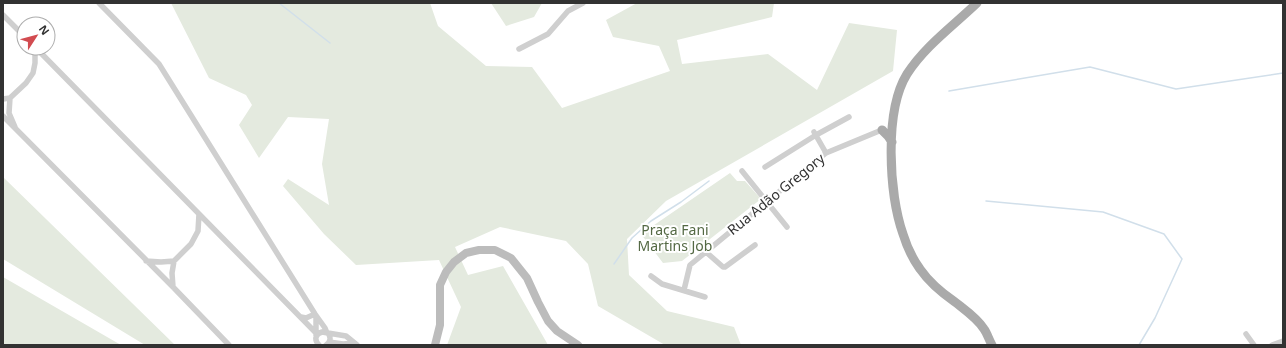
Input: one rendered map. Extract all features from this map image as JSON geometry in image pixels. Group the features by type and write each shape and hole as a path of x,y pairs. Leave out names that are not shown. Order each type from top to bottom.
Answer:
{"main road":[{"path":"977,3 931,44 907,75 897,99 892,126 893,182 896,208 902,233 910,253 920,270 934,286 971,315 984,328 992,345"},
{"path":"882,130 892,142"},
{"path":"435,345 440,325 440,285 446,272 454,262 466,253 479,250 495,250 511,258 527,278 548,320 558,331 578,345"}],"street":[{"path":"99,3 159,64 325,328 330,338 328,344 356,344"},
{"path":"519,49 549,33 568,11 583,3"},
{"path":"3,15 16,28"},
{"path":"3,99 10,98 26,84 33,73 35,56"},
{"path":"44,56 316,334"},
{"path":"10,98 9,113 16,129"},
{"path":"3,116 229,345"},
{"path":"766,166 815,133 849,117"},
{"name":"Rua Adão Gregory","path":"684,290 690,265 826,153 892,126"},
{"path":"815,133 826,153"},
{"path":"742,171 787,227"},
{"path":"173,287 172,273 174,261 191,244 195,237 198,231 199,214"},
{"path":"706,252 723,267 725,267 754,245"},
{"path":"146,260 161,262 174,261"},
{"path":"651,276 662,284 705,297"},
{"path":"299,317 306,318 316,315"},
{"path":"316,315 317,344"},
{"path":"316,334 320,332 346,336 356,344"},
{"path":"1246,334 1254,345"},
{"path":"1272,345 1283,341"}],"green space":[{"path":"171,3 430,3 438,26 486,66 532,67 562,108 670,71 659,46 613,37 606,20 637,3 774,3 772,17 677,40 682,64 768,54 817,90 849,23 897,30 893,71 666,201 627,239 629,275 667,311 734,327 741,345 665,345 598,306 588,264 566,241 500,227 455,247 468,275 503,266 548,345 447,345 461,307 439,260 356,265 324,234 283,186 288,179 329,205 322,164 329,119 288,117 259,158 239,125 252,105 246,95 209,78"},
{"path":"491,3 542,3 534,17 506,26"},
{"name":"Praça Fani Martins Job","path":"730,173 737,181 745,181 761,199 682,261 663,263 641,234"},
{"path":"3,177 175,345 145,345 3,259"},
{"path":"3,277 121,345 3,345"}],"waterway":[{"path":"279,3 330,43"},
{"path":"949,91 1090,67 1176,89 1283,73"},
{"path":"614,264 632,238 651,221 681,202 709,181"},
{"path":"986,201 1103,212 1164,234 1182,259 1155,318 1139,345"}]}
